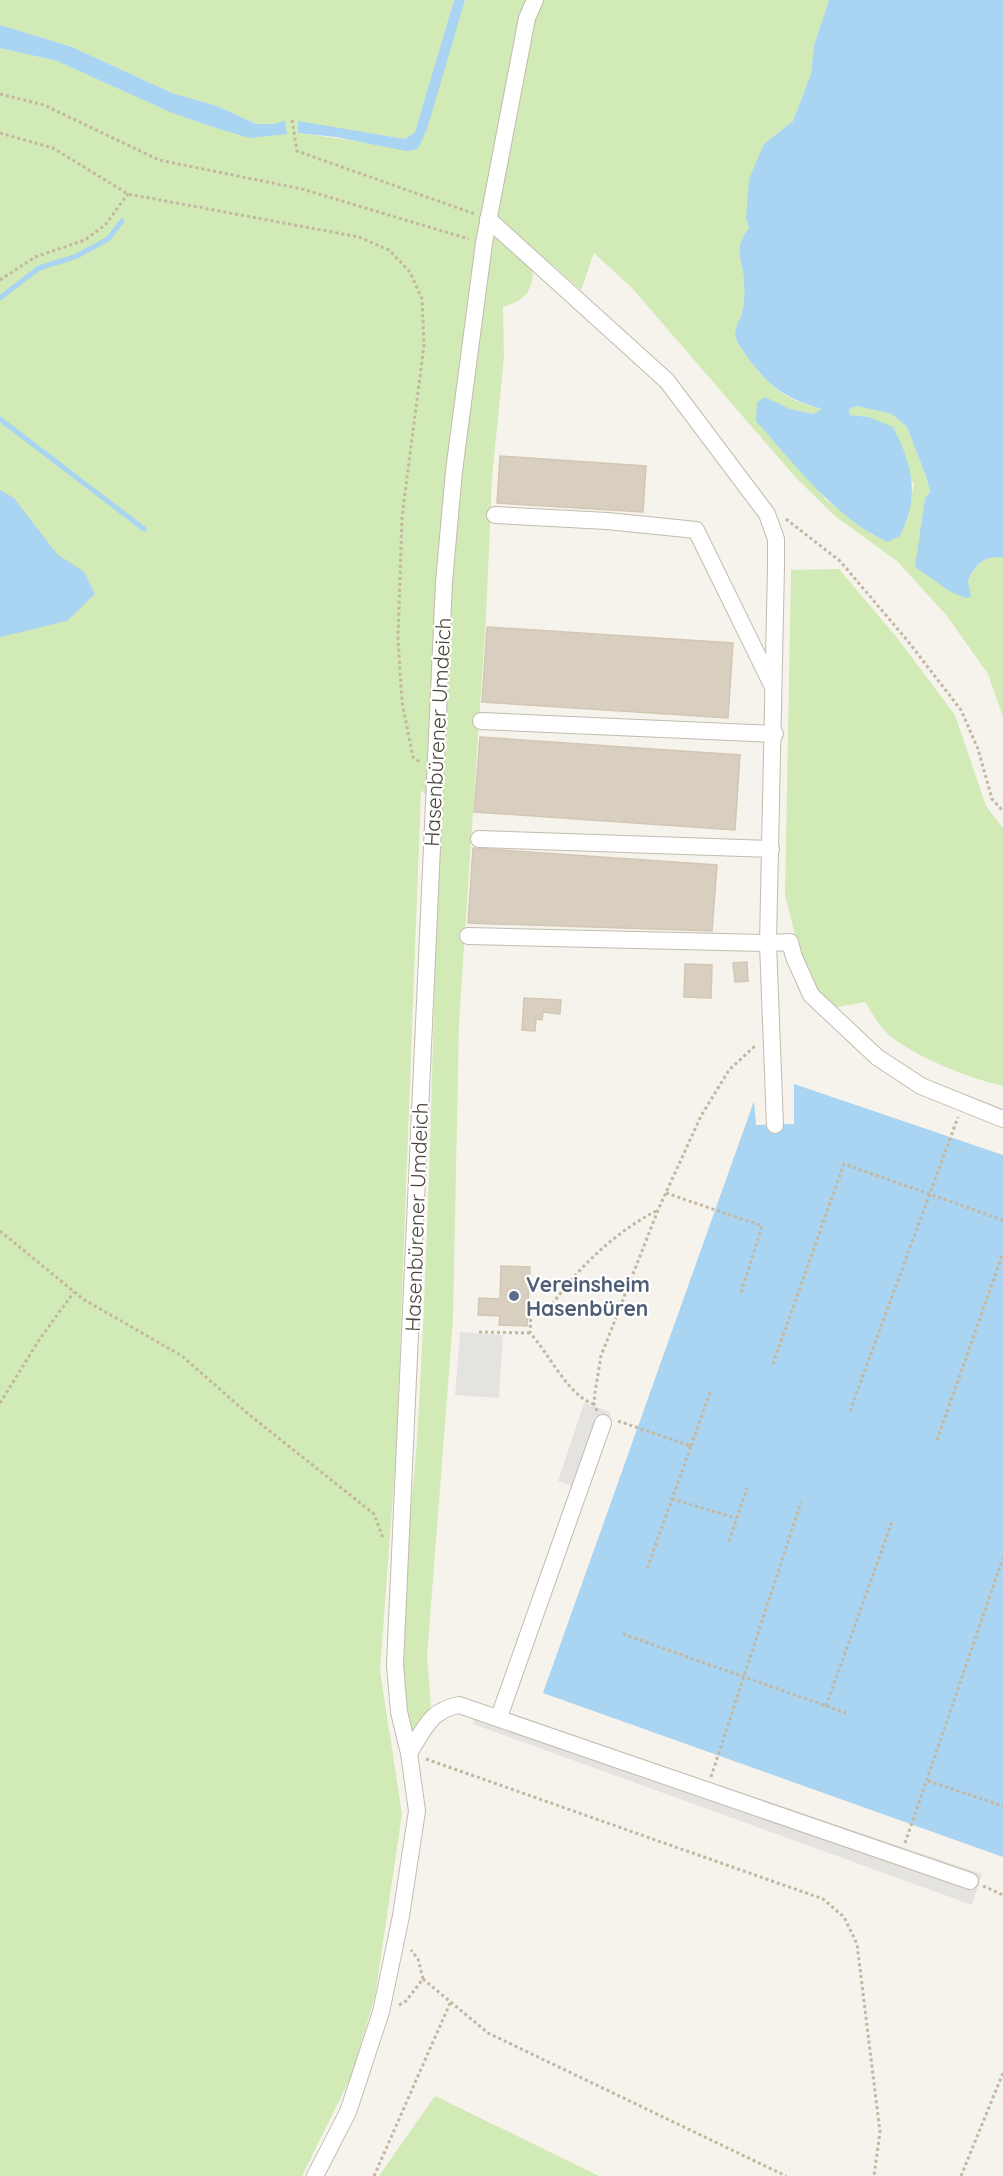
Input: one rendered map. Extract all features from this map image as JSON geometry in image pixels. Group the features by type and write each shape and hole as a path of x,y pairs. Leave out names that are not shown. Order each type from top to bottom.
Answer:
{"street":[{"name":"Hasenbürener Umdeich","path":"315,2176 348,2112 381,2012 397,1935 417,1811 409,1753 399,1712 395,1665 412,1327 434,773 454,471 488,219 527,18 535,0"},
{"path":"488,219 667,381 767,514 776,539 775,734 768,943 775,1125"},
{"path":"495,515 607,521 696,530 775,692"},
{"path":"481,721 775,734"},
{"path":"479,839 771,849"},
{"path":"468,936 790,942 794,957 811,995 877,1057 921,1086 1003,1119"},
{"path":"499,1717 603,1423"},
{"path":"409,1753 433,1716 444,1707 459,1705 970,1881"}],"path":[{"path":"0,94 44,105 159,160 302,189 484,243"},
{"path":"292,120 297,151 488,219"},
{"path":"0,133 53,148 128,194 359,237 389,250 410,272 422,299 424,345 402,517 398,638 402,702 413,757 434,773"},
{"path":"0,280 35,257 85,240 105,225 128,194"},
{"path":"767,514 784,518 840,561 907,640 961,710 978,748 992,799 1003,811"},
{"path":"603,1423 594,1404 602,1356 658,1210 701,1116 729,1070 753,1045 772,1044"},
{"path":"850,1412 963,1104"},
{"path":"773,1364 843,1164 929,1192 1003,1220"},
{"path":"666,1193 762,1226 741,1293"},
{"path":"594,1404 585,1401 568,1383 530,1333 531,1310 548,1310 569,1280 593,1256 632,1224 658,1210"},
{"path":"0,1231 74,1292 182,1356 247,1413 374,1514 383,1539 383,1548"},
{"path":"937,1440 1003,1252"},
{"path":"0,1403 39,1340 74,1292"},
{"path":"479,1332 530,1333"},
{"path":"647,1569 711,1390"},
{"path":"638,1428 691,1446"},
{"path":"729,1542 747,1488"},
{"path":"672,1499 736,1518"},
{"path":"706,1790 801,1502"},
{"path":"826,1706 893,1519"},
{"path":"910,1825 928,1781 1003,1558"},
{"path":"623,1634 846,1713"},
{"path":"409,1753 823,1899 844,1917 857,1944 879,2121 880,2132 874,2176"},
{"path":"928,1781 1003,1806"},
{"path":"970,1881 1003,1895"},
{"path":"397,1935 418,1959 423,1979 488,2033 786,2176"},
{"path":"381,2012 406,2001 423,1979"},
{"path":"374,2176 451,2001"},
{"path":"961,2176 1003,2073"}],"green space":[{"path":"0,0 454,0 415,132 405,139 298,122 298,133 418,149 465,0 829,0 814,45 811,74 793,121 764,144 746,218 749,228 740,249 744,296 742,313 735,332 736,337 740,347 764,378 780,392 799,402 823,409 813,414 790,409 765,397 825,499 873,535 887,542 907,522 914,484 908,474 908,462 869,417 850,415 849,409 857,406 892,414 907,427 930,492 925,499 916,567 971,596 968,581 977,566 990,558 1003,557 1003,717 988,674 947,616 897,561 836,517 796,478 632,288 594,253 581,290 553,265 533,270 531,284 526,294 517,302 503,307 504,358 492,478 486,618 459,1022 453,1320 427,1657 431,1706 413,1739 406,1700 402,1621 422,1345 440,808 421,790 396,1455 380,1670 402,1814 375,1996 351,2077 302,2176 0,2176 0,48 57,61 172,113 216,128 273,124 256,124 217,106 172,93 72,47 0,25"},
{"path":"839,569 898,639 955,715 986,806 1003,828 1003,1086 975,1078 914,1052 882,1028 865,1002 832,1008 813,987 801,959 785,895 791,570"},
{"path":"435,2096 599,2176 379,2176"}],"shaded area":[{"path":"460,1332 503,1335 499,1398 455,1395"},
{"path":"584,1403 611,1412 585,1490 558,1481"},
{"path":"476,1713 509,1724 513,1715 982,1874 972,1905 473,1724"}],"water":[{"path":"454,0 465,0 427,129 418,149 406,151 336,137 298,133 298,121 405,139 415,132"},
{"path":"829,0 1003,0 1003,557 990,558 977,566 968,581 971,596 966,598 951,592 915,567 925,498 930,492 907,427 892,414 857,406 849,409 850,415 869,417 893,427 909,468 912,481 910,508 900,536 887,542 867,531 832,504 800,472 756,421 757,402 765,397 790,409 813,414 822,409 798,401 772,385 748,358 735,334 744,300 740,249 749,228 746,218 749,179 764,144 793,121 811,74 814,45"},
{"path":"0,25 72,47 172,93 217,106 256,124 285,121 287,134 250,138 216,128 172,113 57,61 0,48"},
{"path":"0,490 14,498 57,554 84,572 95,594 67,621 0,637"},
{"path":"794,1084 1003,1155 1003,1857 543,1693 754,1101 756,1125 794,1124"}],"building":[{"path":"500,456 646,466 643,512 497,503"},
{"path":"487,627 733,643 728,718 482,702"},
{"path":"480,737 740,755 735,830 474,812"},
{"path":"473,848 717,865 712,931 468,923"},
{"path":"747,962 748,981 735,982 733,963"},
{"path":"685,964 712,965 711,998 684,997"},
{"path":"524,998 561,1000 560,1014 543,1012 542,1020 536,1019 535,1031 522,1030"},
{"name":"Vereinsheim Hasenbüren","path":"501,1266 530,1267 527,1326 499,1325 500,1316 478,1315 479,1298 500,1299"}],"waterway":[{"path":"0,298 39,268 77,256 108,239 122,221"},
{"path":"0,419 144,529"}],"place":[{"name":"Vereinsheim Hasenbüren","path":"514,1296"}]}
